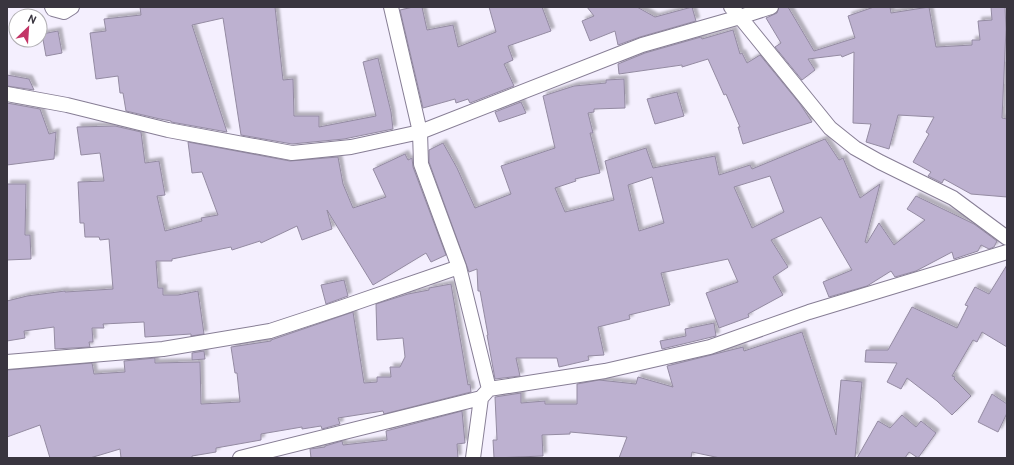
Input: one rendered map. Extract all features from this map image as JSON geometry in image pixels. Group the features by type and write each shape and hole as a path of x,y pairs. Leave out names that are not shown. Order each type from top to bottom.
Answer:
{"street":[{"path":"52,7 53,9 64,12 72,7"},
{"path":"391,7 420,132 421,164 459,267 485,394 473,458"},
{"path":"7,94 67,105 168,130 292,153 351,147 420,132 642,44 736,12 771,7"},
{"path":"736,12 830,128 855,148 867,155 953,198 1007,238"},
{"path":"240,458 485,394 605,371 710,347 809,312 1007,252"},
{"path":"7,362 163,349 270,331 459,267"}],"building":[{"path":"140,7 275,7 283,80 293,79 294,116 319,116 319,127 376,116 363,62 378,58 391,112 393,129 344,139 292,144 241,135 223,18 192,25 227,132 171,122 126,111 123,93 120,93 118,76 96,79 90,33 106,31 104,19 141,15"},
{"path":"413,7 422,7 427,30 453,25 458,47 496,32 489,7 542,7 551,31 508,46 513,60 504,64 514,86 470,103 468,99 456,103 455,99 423,108 400,10"},
{"path":"587,7 637,7 655,17 692,7 696,21 618,45 615,31 590,41 582,21 594,16"},
{"path":"779,7 788,7 814,51 855,38 848,16 874,7 890,7 891,13 929,7 936,47 972,45 972,40 980,40 978,21 992,20 991,7 1005,7 1006,29 1002,118 1007,119 1007,197 971,194 944,179 942,183 928,176 931,172 913,162 929,134 926,132 934,117 898,115 889,149 866,142 871,124 853,123 854,52 842,57 841,55 808,59 815,70 802,80 775,47 781,43 766,18 777,13"},
{"path":"733,30 740,54 742,53 747,63 760,55 800,104 812,122 743,144 738,127 740,127 726,94 724,95 708,59 682,67 682,65 619,74 618,64 645,53 701,37 702,39"},
{"path":"58,31 62,53 46,56 45,48 48,48 48,33"},
{"path":"7,75 29,79 34,90 7,86"},
{"path":"624,79 625,108 594,109 594,112 588,113 593,133 590,133 600,173 575,179 576,181 555,188 565,212 614,200 605,161 646,148 653,168 715,156 719,175 750,165 752,169 825,139 839,160 843,158 860,198 880,184 865,242 867,243 879,223 894,245 925,220 907,209 916,196 974,224 997,241 994,247 989,249 981,245 978,251 954,259 952,252 916,271 895,277 891,271 867,286 829,297 823,282 852,270 821,217 771,240 788,267 773,277 783,295 748,314 749,317 719,328 706,293 738,282 728,259 661,273 670,305 629,315 630,319 598,327 604,355 588,356 589,360 559,367 557,358 516,358 520,376 495,379 480,291 478,291 477,269 469,272 429,162 429,150 443,143 457,168 475,208 511,194 501,166 555,148 543,96 574,86 606,83 606,80","holes":["770,176 784,212 752,228 734,187","652,177 664,223 639,231 628,185"]},
{"path":"677,92 684,116 655,124 647,99"},
{"path":"521,102 526,113 499,122 495,112"},
{"path":"7,103 40,109 49,134 56,132 54,159 7,165"},
{"path":"115,126 141,132 145,163 159,161 165,195 157,196 165,231 202,221 201,218 218,215 202,172 192,173 188,142 290,161 338,157 343,184 353,208 386,197 373,169 405,154 408,160 412,158 413,167 446,255 431,262 426,253 373,285 327,210 332,229 302,240 297,226 261,243 260,241 232,250 231,247 172,259 172,261 156,261 158,288 163,288 163,295 178,295 198,291 204,334 191,336 191,334 145,337 144,322 103,324 104,328 92,328 93,342 89,342 90,347 55,349 54,327 24,331 25,338 7,341 7,301 27,296 65,291 113,289 109,239 100,240 99,237 85,237 84,223 80,223 78,182 104,181 100,153 81,155 77,127"},
{"path":"7,184 26,184 25,235 30,235 31,259 7,260"},
{"path":"1007,265 1007,347 982,332 977,342 973,340 952,376 955,377 954,379 971,396 952,415 937,401 907,378 901,389 887,382 897,363 865,362 866,350 888,350 912,307 957,328 968,306 965,305 975,287 989,294"},
{"path":"344,280 348,296 326,304 321,285"},
{"path":"451,284 468,385 470,384 471,392 384,414 383,411 338,418 340,424 322,429 321,426 302,429 302,427 261,434 261,440 216,448 216,452 192,456 192,458 121,458 120,449 90,458 50,458 40,425 7,437 7,370 92,363 94,374 125,372 124,361 155,358 155,363 200,362 201,404 240,402 237,373 235,373 231,347 271,341 353,312 364,383 377,382 377,377 391,377 390,367 400,367 405,357 403,338 377,340 376,304 408,294 429,290 429,288"},
{"path":"714,323 716,336 662,349 660,341 686,336 685,329"},
{"path":"802,332 836,435 841,380 862,382 855,458 720,458 692,452 691,458 619,458 627,437 570,432 570,434 542,435 543,456 494,458 493,440 497,440 495,397 521,393 521,403 545,401 545,404 577,404 577,384 599,380 636,384 638,377 673,387 667,366 743,347 744,351"},
{"path":"204,351 205,359 192,360 192,353"},
{"path":"992,394 1007,404 1007,413 998,432 978,422"},
{"path":"462,411 465,443 457,444 458,458 311,458 310,449 325,447 342,441 343,445 387,440 386,431"},
{"path":"902,415 916,427 921,421 936,433 918,458 909,452 905,458 857,458 878,421 890,428"}]}
